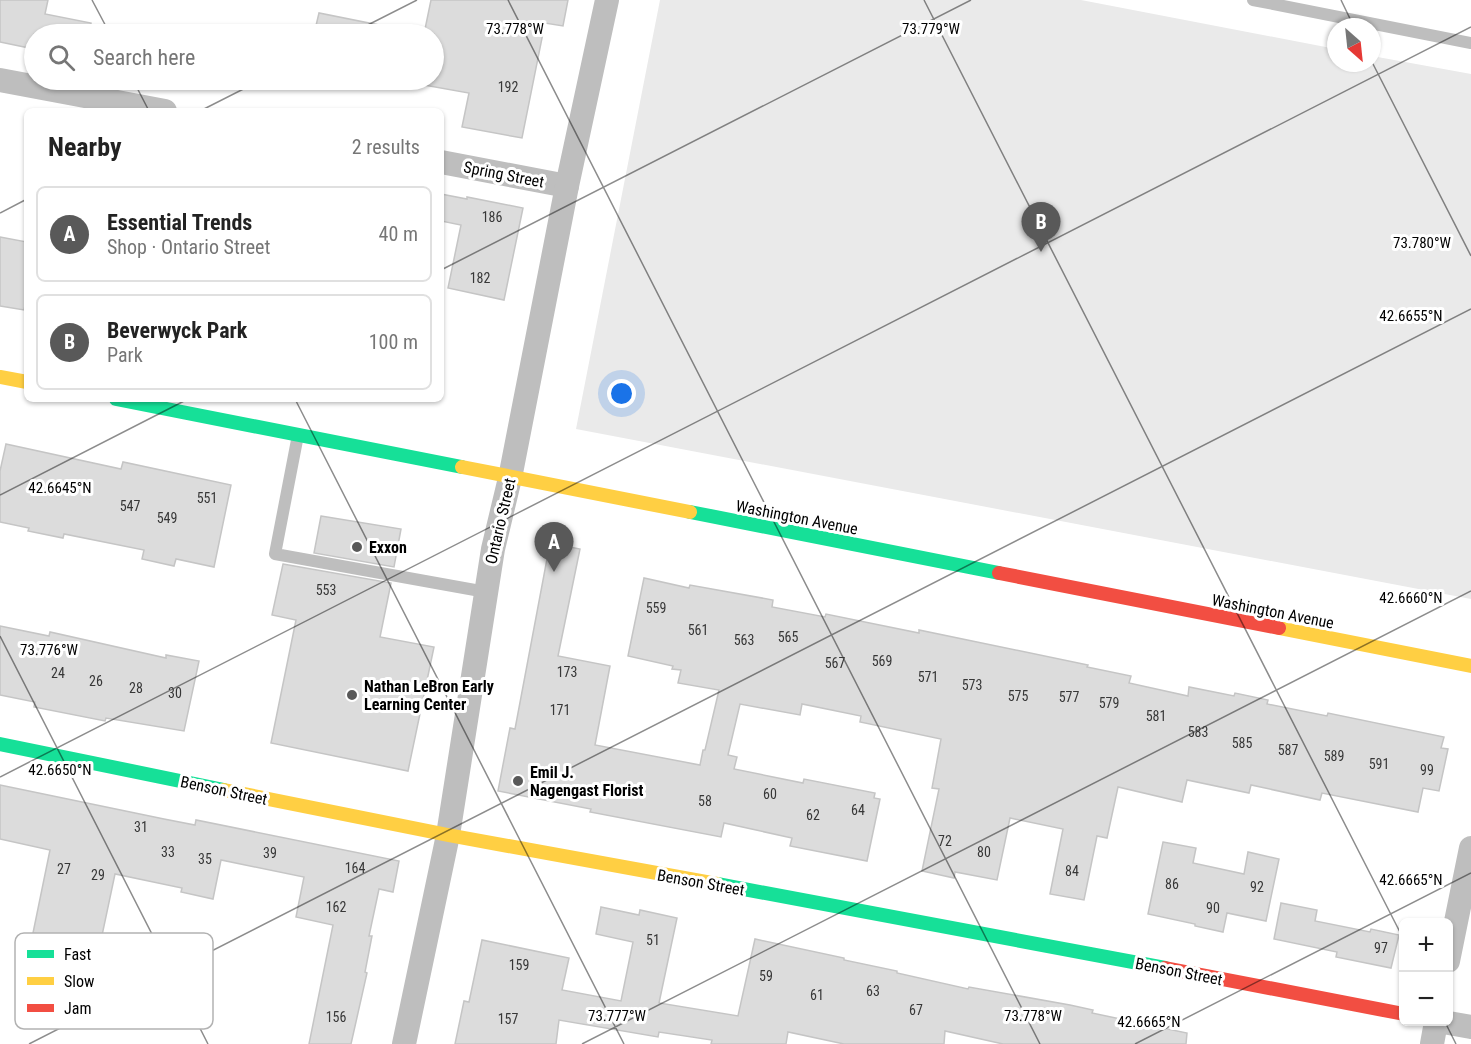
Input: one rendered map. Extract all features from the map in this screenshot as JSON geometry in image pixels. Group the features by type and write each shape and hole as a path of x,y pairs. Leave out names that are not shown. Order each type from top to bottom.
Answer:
{"street":[{"name":"Ontario Street","path":"404,1044 448,835 493,549 510,478 567,186 607,0"},
{"path":"0,80 24,85"},
{"path":"53,90 149,108"},
{"name":"Spring Street","path":"444,163 567,186"},
{"path":"0,376 24,381"},
{"name":"Washington Avenue","path":"132,402 1471,666"},
{"name":"Benson Street","path":"0,744 448,835 1399,1013"},
{"path":"1453,940 1471,848"},
{"path":"1453,1024 1471,1027"},
{"path":"1432,1044 1436,1026"}],"lane":[{"path":"1253,0 1471,43"},
{"path":"298,434 275,554 486,592"}],"shaded area":[{"path":"660,0 1081,0 1327,47 1327,72 1381,72 1381,58 1471,74 1471,599 576,429"}],"building":[{"path":"0,0 48,0 45,14 91,23 24,24 24,47 0,42"},
{"path":"431,0 568,0 563,26 545,23 522,138 462,127 469,93 444,89 444,24 426,24"},
{"path":"319,13 374,24 316,24"},
{"path":"444,195 523,208 504,300 448,288 461,225 444,222"},
{"path":"0,237 24,241 24,310 0,306"},
{"path":"6,444 121,469 123,462 231,485 214,567 176,559 174,566 142,559 144,550 64,534 63,538 28,531 29,528 0,522 0,471"},
{"path":"321,516 401,529 394,567 314,553"},
{"path":"550,543 580,549 558,656 610,666 595,745 700,765 703,750 705,750 719,690 678,683 681,670 672,669 673,666 628,656 644,578 689,588 690,585 773,600 772,607 825,617 826,614 919,633 919,630 1088,665 1087,667 1131,676 1129,683 1188,696 1189,687 1234,696 1235,693 1268,700 1267,704 1327,716 1328,713 1444,737 1441,748 1448,749 1439,791 1423,788 1418,812 1322,793 1320,800 1251,785 1249,793 1187,780 1182,802 1118,787 1107,838 1097,836 1084,900 1050,894 1063,829 1010,818 997,880 955,872 954,878 922,871 939,789 932,788 941,739 860,722 861,716 802,704 800,715 740,704 728,755 737,757 734,769 803,783 804,779 875,793 874,798 880,799 867,861 790,846 792,838 724,823 721,837 590,812 591,809 498,791 510,728 515,729"},
{"name":"Nathan LeBron Early Learning Center","path":"283,564 391,583 380,637 434,647 408,771 271,743 296,620 272,615"},
{"path":"0,626 49,636 50,632 166,658 166,655 199,661 184,731 106,718 105,721 34,707 35,702 0,695"},
{"path":"0,785 195,825 196,820 399,861 393,892 379,889 369,936 372,936 365,972 367,973 351,1044 309,1044 333,925 296,917 304,877 221,860 213,899 181,892 182,888 115,874 103,933 33,933 50,850 0,839"},
{"path":"1163,842 1196,848 1193,863 1244,874 1248,852 1279,859 1266,921 1227,913 1223,932 1148,914"},
{"path":"1281,903 1317,910 1315,921 1370,932 1371,929 1399,935 1391,968 1336,957 1337,952 1274,939"},
{"path":"601,907 639,915 640,910 677,918 659,1003 738,1016 755,939 844,958 844,960 968,989 969,987 1093,1010 1092,1013 1187,1033 1186,1044 1003,1044 945,1031 944,1044 844,1044 788,1032 786,1044 711,1044 712,1040 659,1032 658,1037 559,1020 556,1044 455,1044 464,1001 469,1002 482,940 569,958 562,990 621,1001 633,942 596,934"}],"traffic: fast":[{"path":"131,402 462,467"},
{"path":"690,512 999,573"},
{"path":"0,744 224,790"},
{"path":"717,884 1165,968"}],"traffic: slow":[{"path":"0,377 24,381"},
{"path":"462,467 690,512"},
{"path":"1279,628 1471,666"},
{"path":"224,790 448,835 717,884"}],"traffic: jam":[{"path":"999,573 1279,628"},
{"path":"1165,968 1399,1013"}],"place":[{"name":"Beverwyck Park","path":"1041,252"},
{"name":"Exxon","path":"357,547"},
{"name":"Essential Trends","path":"554,572"},
{"name":"Nathan LeBron Early Learning Center","path":"352,695"},
{"name":"Emil J. Nagengast Florist","path":"518,781"}]}
